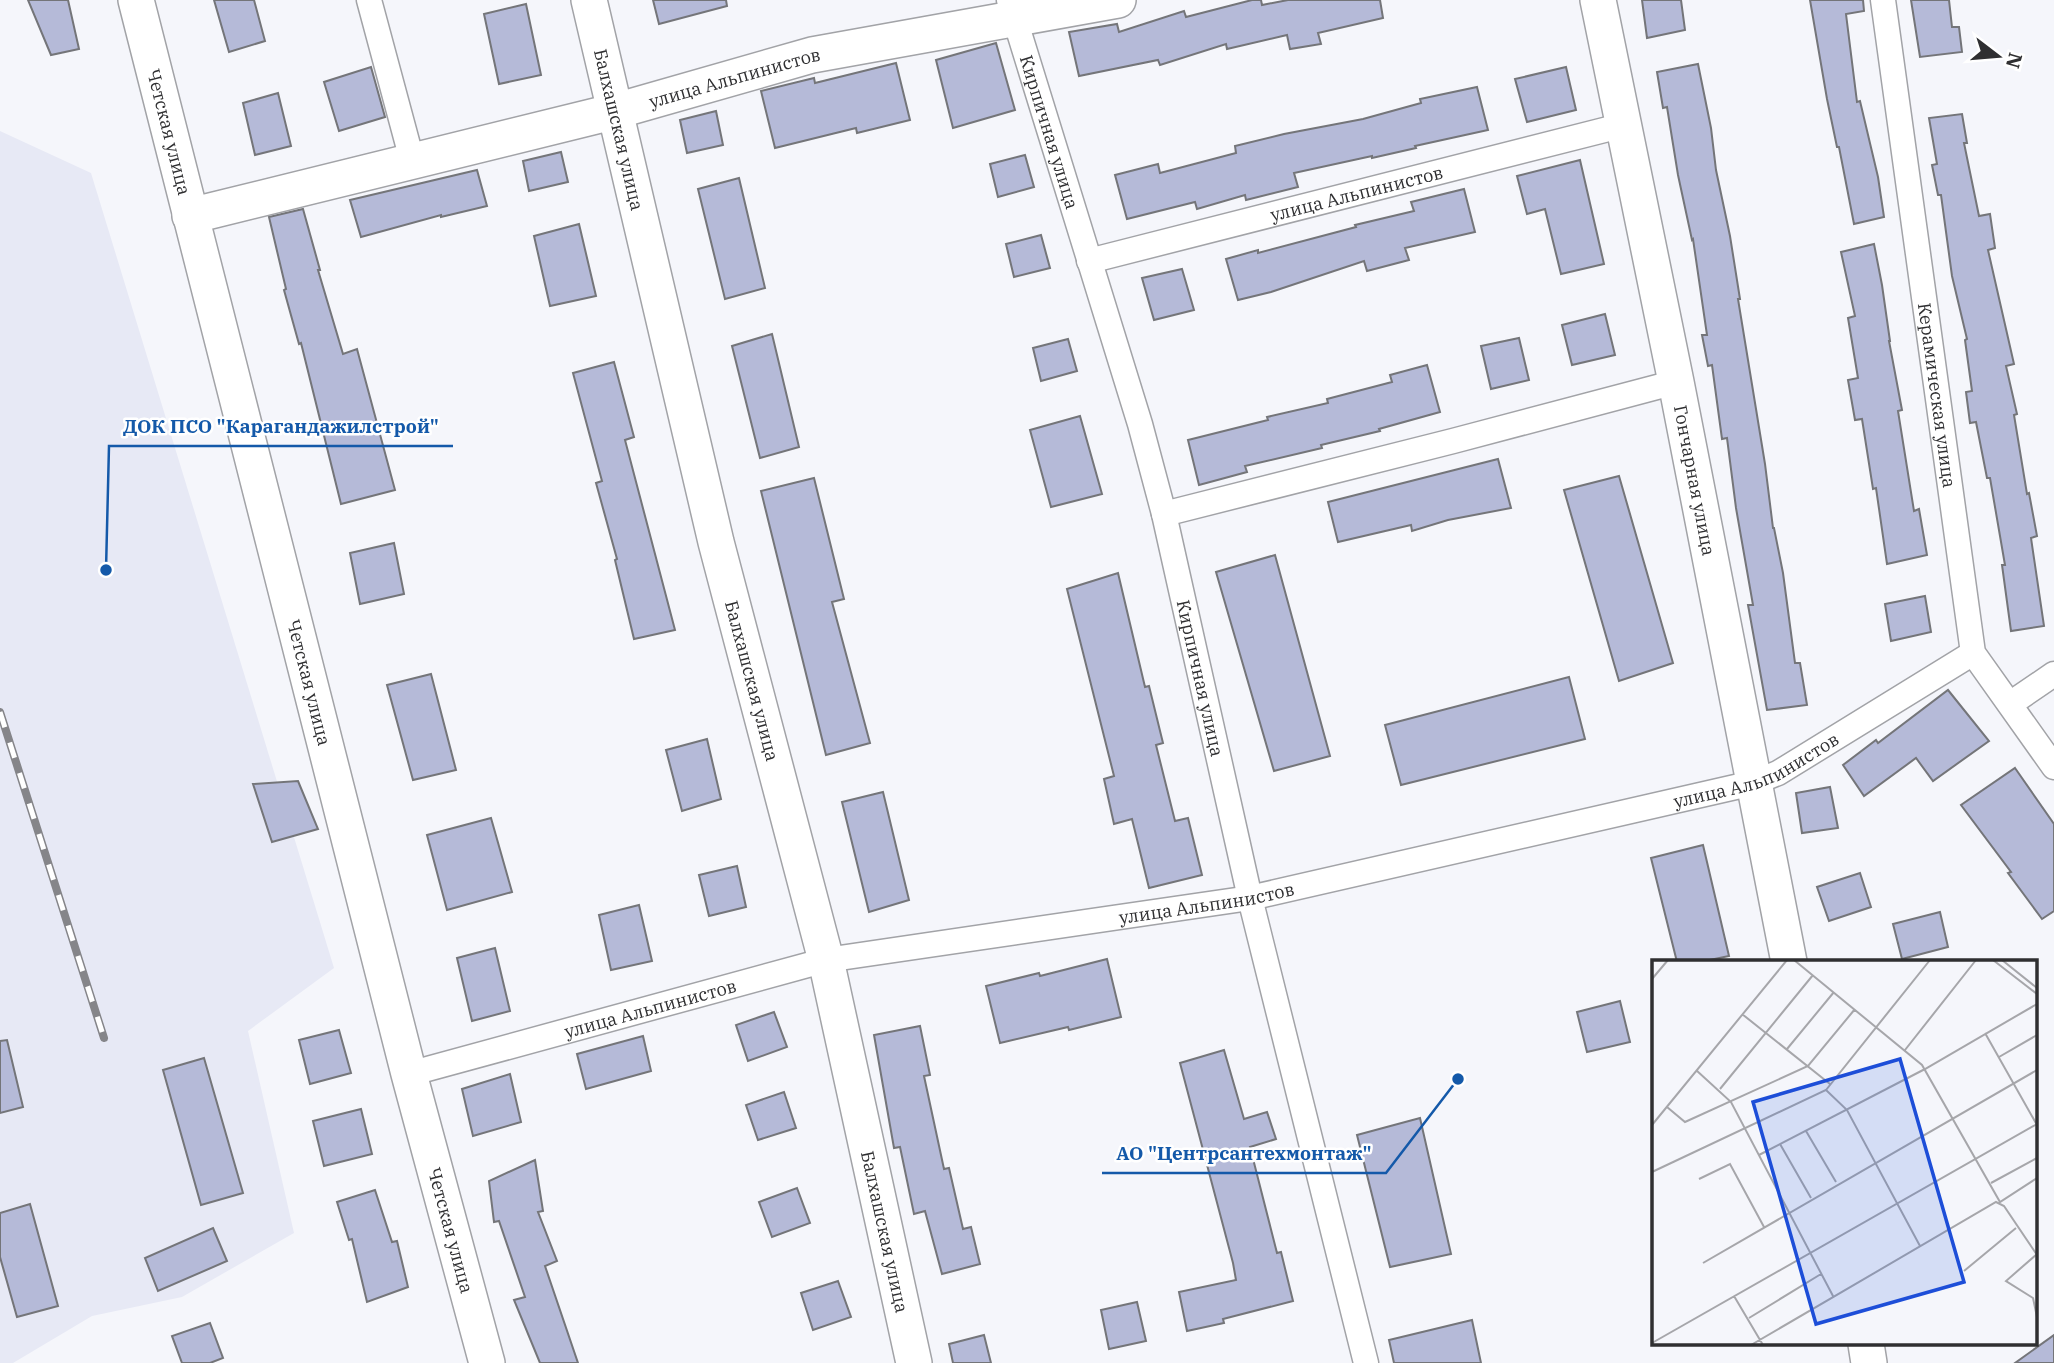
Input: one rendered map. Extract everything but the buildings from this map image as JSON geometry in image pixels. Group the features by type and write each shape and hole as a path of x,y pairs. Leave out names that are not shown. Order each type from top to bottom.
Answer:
{"street":[{"name":"Четская улица","path":"136,0 410,1074 487,1363"},
{"path":"369,0 412,160"},
{"name":"Балхашская улица","path":"589,0 716,542 826,960 914,1363"},
{"name":"улица Альпинистов","path":"190,216 615,111 812,55 1012,9 1118,0"},
{"name":"Гончарная улица","path":"1598,0 1676,382 1789,960"},
{"name":"Керамическая улица","path":"1883,0 1973,653 2054,767"},
{"name":"Кирпичная улица","path":"1012,9 1140,424 1164,514 1250,898 1366,1363"},
{"name":"улица Альпинистов","path":"1089,261 1624,125"},
{"path":"1164,514 1676,382"},
{"name":"улица Альпинистов","path":"410,1074 826,960 1250,898 1753,783 1778,773 1973,653"},
{"path":"2010,704 2054,674"}],"shaded area":[{"path":"0,131 91,173 334,968 248,1031 294,1233 182,1297 92,1316 13,1363 0,1363"}],"railway":[{"path":"0,712 104,1038"}],"place":[{"name":"ДОК ПСО \"Карагандажилстрой\"","path":"106,570"},
{"name":"АО \"Центрсантехмонтаж\"","path":"1458,1079"}]}
